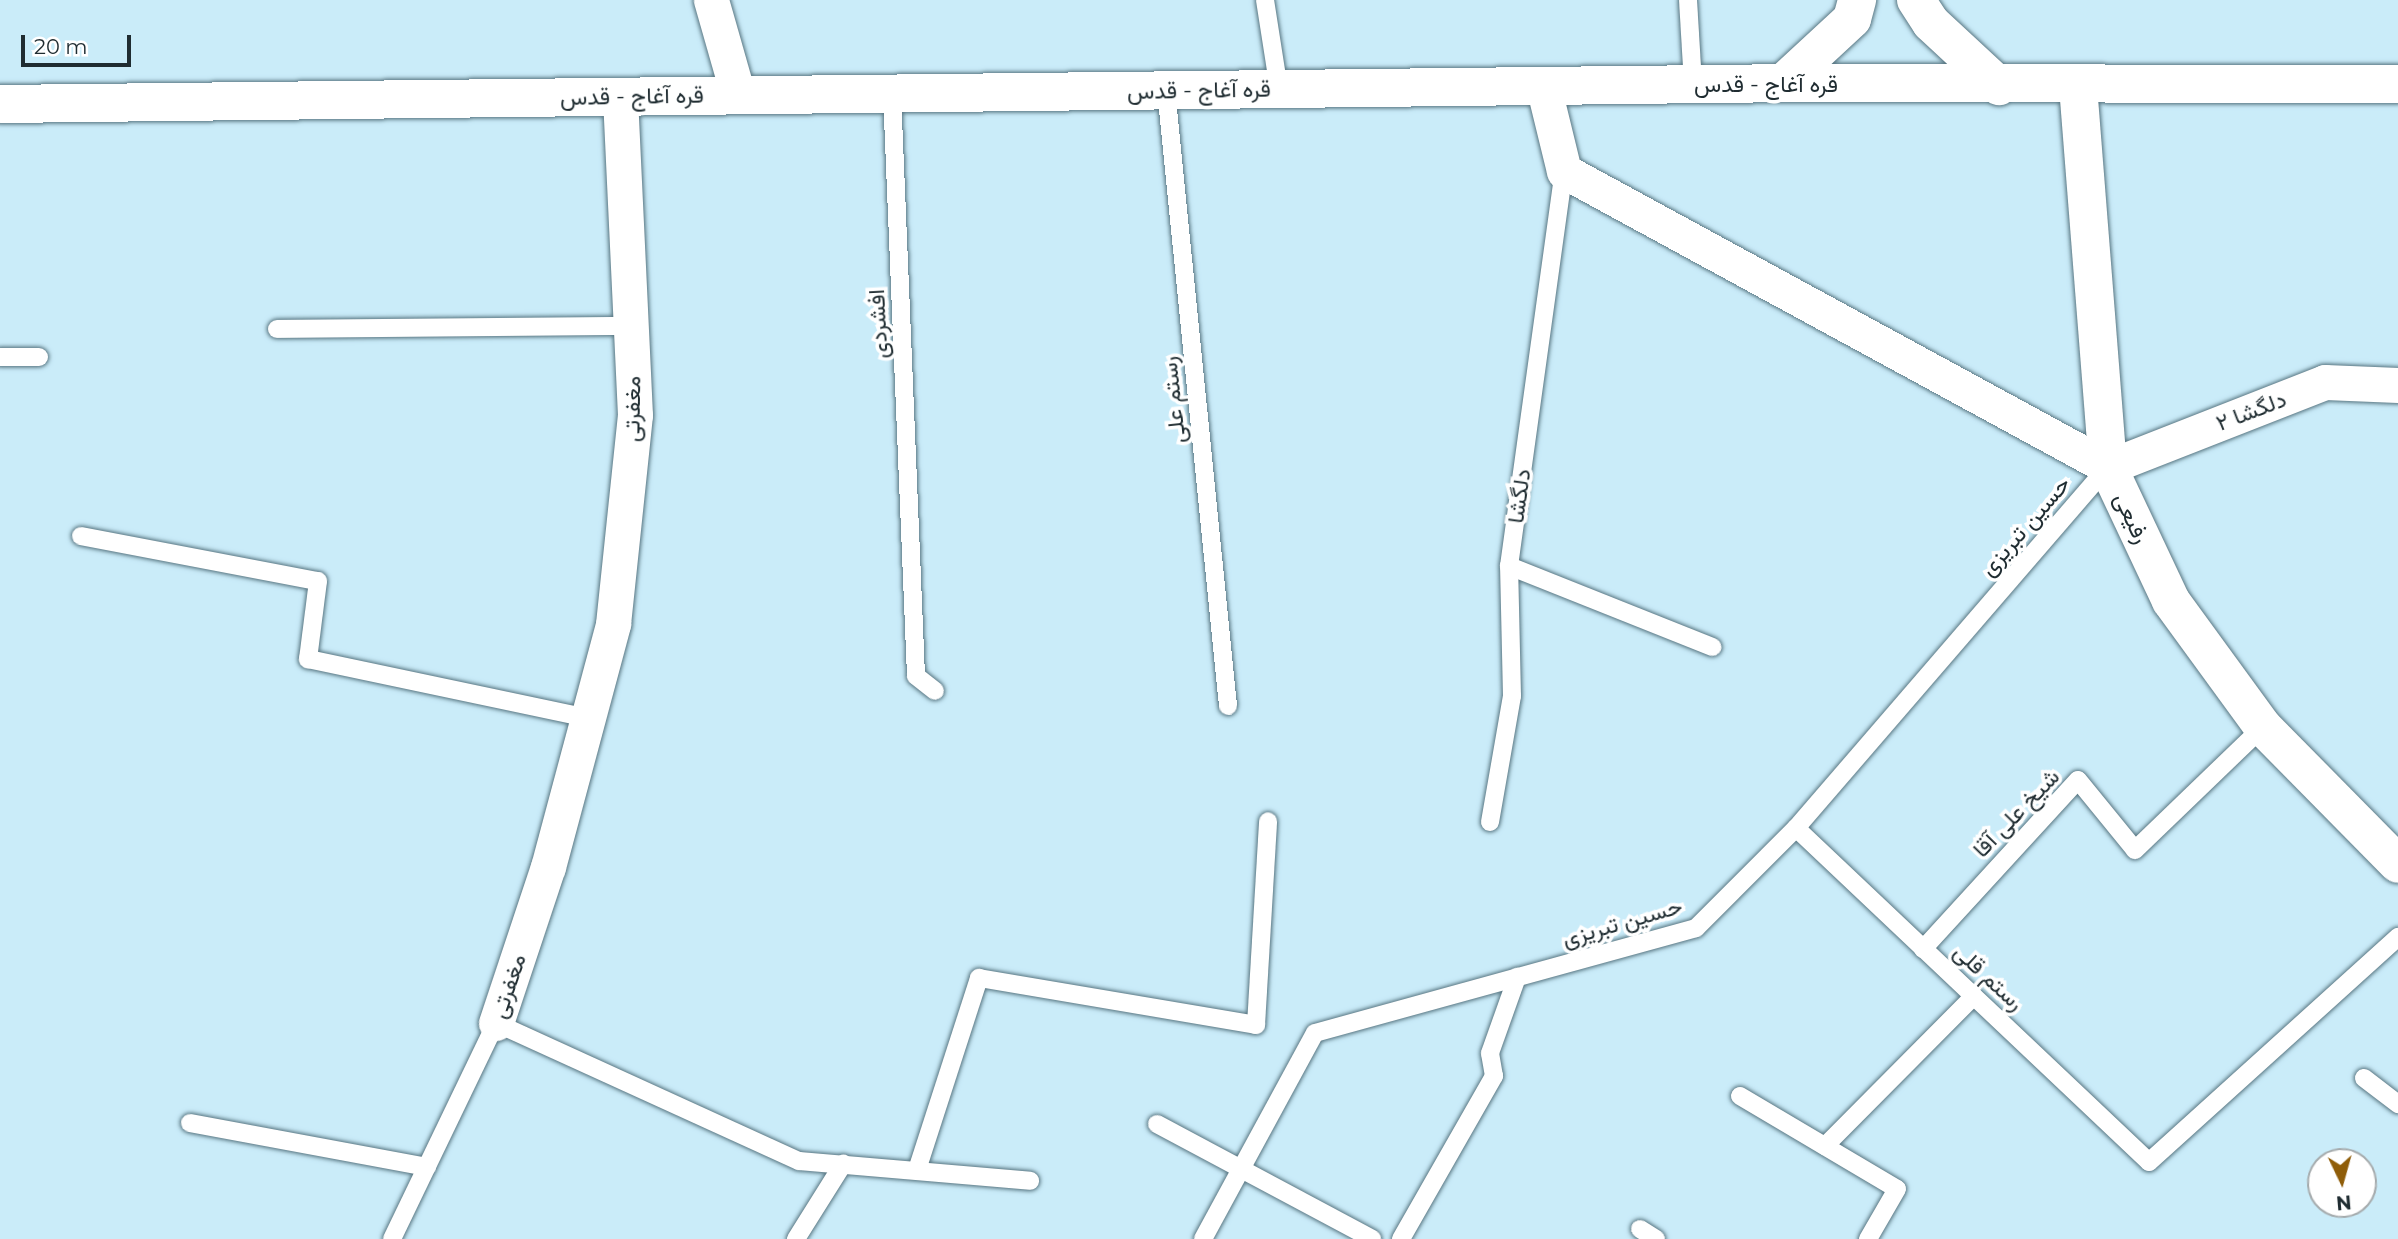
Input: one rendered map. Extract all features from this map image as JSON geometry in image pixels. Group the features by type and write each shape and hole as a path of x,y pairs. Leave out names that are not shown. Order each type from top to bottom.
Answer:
{"main road":[{"path":"1783,83 1852,19 1857,0"},
{"path":"1916,0 1931,23 1999,86"},
{"name":"قره آغاج - قدس","path":"0,104 1783,83 1999,86 2398,84"},
{"name":"رفیعی","path":"2078,86 2108,467 2171,601 2263,727 2398,864"}],"street":[{"path":"711,0 738,95"},
{"name":"دلگشا","path":"1544,85 1564,171"},
{"name":"مغفرتی","path":"496,1023 614,624 635,415 620,97"},
{"path":"1564,171 2108,467"},
{"name":"دلگشا ۲","path":"2108,467 2325,382 2398,386"}],"lane":[{"path":"1265,0 1279,89"},
{"path":"1688,0 1693,84"},
{"name":"رستم علی","path":"1166,90 1228,706"},
{"name":"افشردی","path":"892,93 916,676 935,691"},
{"name":"دلگشا","path":"1490,822 1512,695 1509,566 1564,171"},
{"path":"277,329 631,326"},
{"path":"0,357 39,357"},
{"name":"حسین تبریزی","path":"1203,1239 1315,1032 1696,928 1796,828 2108,467"},
{"path":"81,536 318,581 308,659 588,718"},
{"path":"1509,566 1713,647"},
{"name":"شیخ علی آقا","path":"1923,949 2078,780 2135,850 2263,727"},
{"path":"917,1171 979,978 1256,1025 1268,821"},
{"name":"رستم قلی","path":"1796,828 2149,1161 2398,937"},
{"path":"1401,1239 1494,1076 1490,1053 1517,978"},
{"path":"1825,1146 1974,996"},
{"path":"496,1023 799,1161 1030,1181"},
{"name":"مغفرتی","path":"392,1239 496,1023"},
{"path":"2364,1078 2398,1104"},
{"path":"1740,1096 1897,1189 1868,1239"},
{"path":"190,1123 427,1167"},
{"path":"1157,1124 1239,1172 1372,1239"},
{"path":"796,1239 843,1164"},
{"path":"1640,1229 1656,1239"}]}
